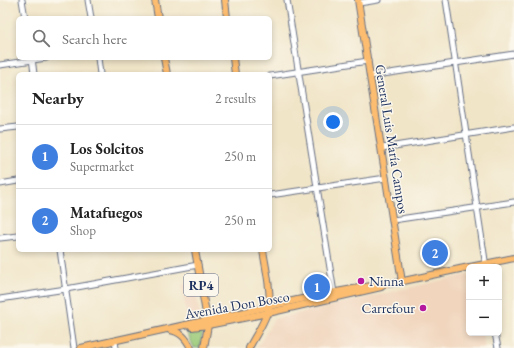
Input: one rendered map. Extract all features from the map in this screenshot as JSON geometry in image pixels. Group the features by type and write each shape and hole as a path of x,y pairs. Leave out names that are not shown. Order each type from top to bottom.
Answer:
{"main road":[{"path":"155,0 158,16"},
{"path":"224,0 227,16"},
{"name":"General Luis María Campos","path":"358,2 402,282"},
{"path":"164,60 167,72"},
{"path":"233,60 235,72"},
{"name":"RP4","path":"196,252 207,323 204,348"},
{"path":"249,348 268,313 269,296 263,252"},
{"name":"Avenida Don Bosco","path":"490,264 514,258"},
{"name":"Avenida Don Bosco","path":"81,348 169,329 268,313 466,268"},
{"name":"Avenida Don Bosco","path":"207,323 269,306 334,292 402,282"},
{"path":"169,329 181,333 188,342 190,348"}],"street":[{"path":"22,0 25,16"},
{"path":"88,0 91,16"},
{"path":"287,0 334,292"},
{"path":"358,2 378,0"},
{"path":"446,0 486,264"},
{"path":"370,76 514,54"},
{"path":"0,65 27,60"},
{"path":"32,60 34,72"},
{"path":"98,60 100,72"},
{"path":"272,76 368,62"},
{"path":"0,129 16,127"},
{"path":"382,148 514,127"},
{"path":"272,195 386,178"},
{"path":"0,184 16,180"},
{"path":"393,220 514,202"},
{"path":"0,238 16,236"},
{"path":"60,252 74,348"},
{"path":"0,299 66,289 198,265"},
{"path":"496,336 498,348"},
{"path":"115,341 116,348"}],"shaded area":[{"path":"466,275 466,336 483,336 485,348 257,348 274,319"},
{"path":"194,283 200,315 187,318 182,285"}],"green space":[{"path":"201,329 203,331 200,348 194,348 187,333 188,331"}],"place":[{"name":"Matafuegos","path":"435,253"},
{"name":"Ninna","path":"361,281"},
{"name":"Los Solcitos","path":"317,287"},
{"name":"Carrefour","path":"423,308"}]}
